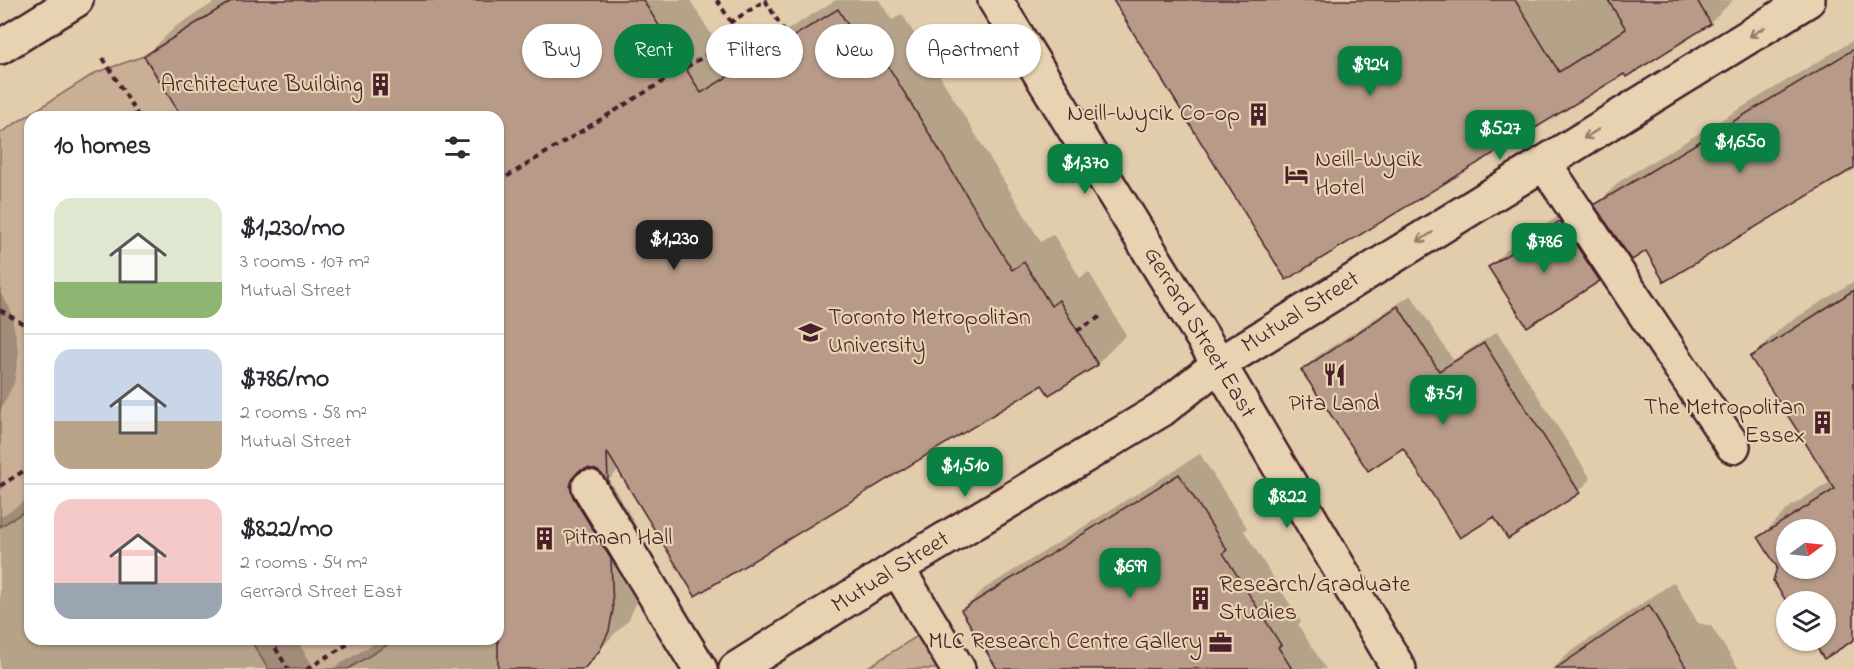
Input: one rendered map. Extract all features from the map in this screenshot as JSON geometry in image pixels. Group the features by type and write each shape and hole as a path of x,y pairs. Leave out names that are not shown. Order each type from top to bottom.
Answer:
{"street":[{"path":"0,47 76,0"},
{"name":"Gerrard Street East","path":"995,0 1219,364 1399,669"},
{"name":"Mutual Street","path":"736,669 897,568 1161,410 1219,364 1807,0"},
{"path":"1544,163 1733,446"},
{"path":"589,487 700,669"},
{"path":"897,568 958,669"}],"path":[{"path":"717,0 731,22"},
{"path":"504,178 708,54 731,22 766,0 780,24"},
{"path":"103,58 135,111"},
{"path":"0,310 24,324"},
{"path":"1077,331 1103,315"},
{"path":"0,486 24,471"},
{"path":"274,645 288,669"},
{"path":"307,669 346,645"}],"shaded area":[{"path":"144,56 178,111 35,111 95,73"},
{"path":"24,118 24,512 0,527 0,133"},
{"path":"922,633 944,669 865,669"},
{"path":"254,645 387,645 348,669 268,669"}],"building":[{"path":"233,0 643,0 658,24 614,24 614,78 692,78 701,93 725,78 803,78 803,30 838,9 847,24 815,24 815,78 894,78 894,76 1012,270 1024,262 1051,306 1059,300 1098,365 1049,395 1042,385 695,596 607,452 608,482 598,471 588,468 579,471 570,487 573,497 611,559 613,610 609,631 600,650 584,669 498,669 498,645 504,645 504,111 178,111 144,56"},
{"path":"1113,0 1515,0 1559,72 1626,29 1608,0 1697,0 1711,24 1626,77 1624,74 1286,280"},
{"path":"1854,49 1854,168 1664,282 1646,251 1632,260 1594,205"},
{"path":"1560,221 1600,281 1527,327 1488,267"},
{"name":"The Metropolitan Essex","path":"1854,290 1854,640 1824,659 1819,651 1836,651 1836,591 1780,591 1773,581 1776,570 1776,579 1836,579 1836,519 1787,519 1835,489 1750,357"},
{"path":"1398,306 1439,371 1484,343 1580,493 1508,539 1494,517 1460,538 1403,448 1368,471 1301,370"},
{"path":"1179,474 1227,550 1223,553 1281,645 1278,647 1292,669 997,669 961,610"},
{"name":"The Metropolitan Essex","path":"1776,526 1776,565 1758,537"},
{"path":"1649,605 1687,669 1555,669"}],"place":[{"name":"Architecture Building","path":"381,85"},
{"name":"Neill-Wycik Co-op","path":"1258,114"},
{"name":"Neill-Wycik Hotel","path":"1297,174"},
{"name":"Toronto Metropolitan University","path":"810,332"},
{"name":"Pita Land","path":"1334,374"},
{"name":"The Metropolitan Essex","path":"1823,422"},
{"name":"Pitman Hall","path":"545,538"},
{"name":"Research/Graduate Studies","path":"1201,599"},
{"name":"MLC Research Centre Gallery","path":"1220,642"}]}
